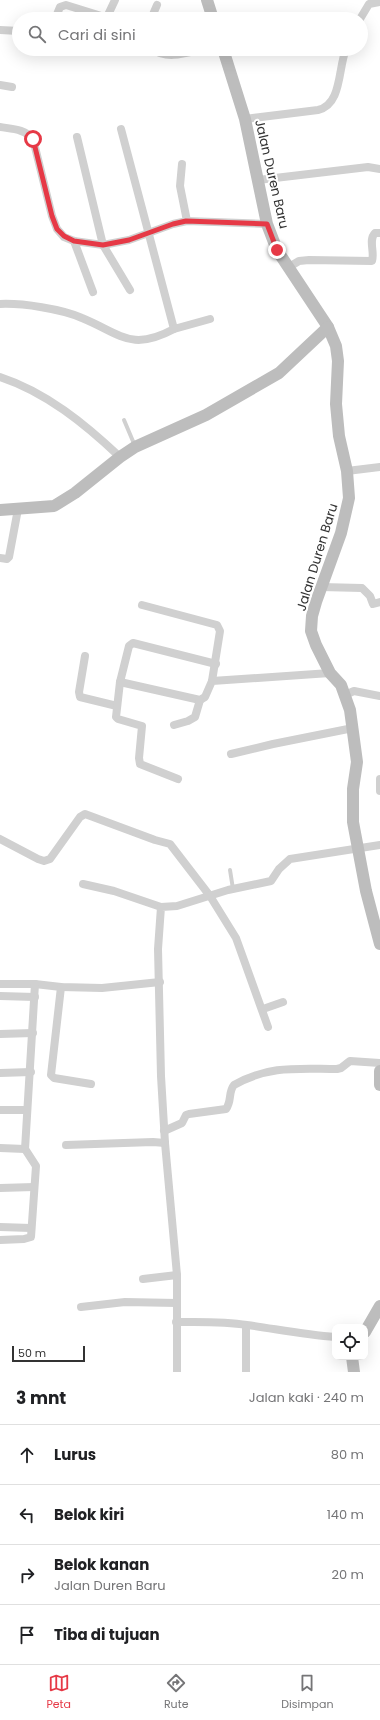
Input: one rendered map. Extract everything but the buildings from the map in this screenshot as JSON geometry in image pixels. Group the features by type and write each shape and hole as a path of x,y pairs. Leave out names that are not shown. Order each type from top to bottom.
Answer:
{"street":[{"path":"111,12 115,0"},
{"path":"207,0 211,12"},
{"path":"364,12 369,4 380,2"},
{"path":"58,12 60,7 72,3 94,12"},
{"path":"154,12 157,5"},
{"path":"0,30 12,31"},
{"name":"Jalan Duren Baru","path":"225,56 245,119 267,224 277,250 328,327 336,346 338,361 336,404 339,436 347,471 349,498 343,526 330,568 321,587 312,616 311,631 316,645 330,673 341,685 350,710 357,762 353,789 354,822 358,848 376,917 380,944"},
{"path":"245,119 318,110 327,107 331,103 338,84 344,56"},
{"path":"0,85 12,87"},
{"path":"0,127 21,131 33,139 52,216 57,229 64,236 74,241 103,245 129,240 173,224 185,222 267,224"},
{"path":"121,129 174,329"},
{"path":"77,137 103,245 130,290"},
{"path":"182,164 180,186 185,222"},
{"path":"258,180 368,167 380,169"},
{"path":"289,267 298,261 310,260 372,261 374,255 371,240 372,236 375,233 380,233"},
{"path":"74,241 93,292"},
{"path":"0,304 14,304 81,317 126,339 149,340 174,329 210,319"},
{"path":"0,510 54,506 75,493 135,447 232,402 279,373 328,327"},
{"path":"0,377 13,381 43,396 90,429 120,457"},
{"path":"347,471 380,467"},
{"path":"0,558 7,559 9,557 18,509"},
{"path":"321,587 362,588 370,596 373,604 380,602"},
{"path":"142,605 217,625 220,631 216,664 212,681 205,697 200,700 195,717 188,721 174,725"},
{"path":"178,779 140,764 142,726 118,719 116,715 120,682 129,646 132,643 216,664"},
{"path":"85,656 78,692 80,697 117,706"},
{"path":"212,681 330,673"},
{"path":"120,682 200,700"},
{"path":"345,695 354,691 380,696"},
{"path":"231,754 353,728"},
{"path":"380,779 380,791"},
{"path":"0,839 44,861 50,859 82,814 87,814 155,840 170,844 210,896 236,938 268,1027"},
{"path":"83,884 114,891 162,907 177,906 271,881 279,869 290,859 380,845"},
{"path":"162,907 158,949 164,1143 177,1275 177,1372"},
{"path":"0,984 35,984 61,987 102,988 160,982"},
{"path":"0,1240 31,1237 36,1166 25,1149 31,1072 35,984"},
{"path":"61,987 51,1075 54,1078 91,1084"},
{"path":"0,996 34,997"},
{"path":"262,1009 283,1002"},
{"path":"0,1034 33,1033"},
{"path":"164,1131 182,1123 185,1117 189,1114 226,1108 229,1105 231,1088 234,1085 267,1071 292,1068 337,1069 350,1061 380,1063"},
{"path":"0,1073 31,1072"},
{"path":"380,1072 380,1085"},
{"path":"0,1110 27,1110"},
{"path":"66,1146 153,1142 164,1143"},
{"path":"0,1148 25,1149"},
{"path":"0,1188 34,1187"},
{"path":"0,1227 31,1228"},
{"path":"142,1278 177,1275"},
{"path":"81,1307 126,1302 177,1303"},
{"path":"368,1327 380,1306"},
{"path":"176,1322 214,1322 246,1325 332,1337"},
{"path":"246,1325 246,1372"},
{"path":"352,1360 354,1372"}],"lane":[{"path":"124,420 135,447"},
{"path":"230,870 233,890"}],"route":[{"path":"33,139 36,146 52,216 57,229 64,236 74,241 103,245 129,240 173,224 186,221 267,224 277,250"}]}
